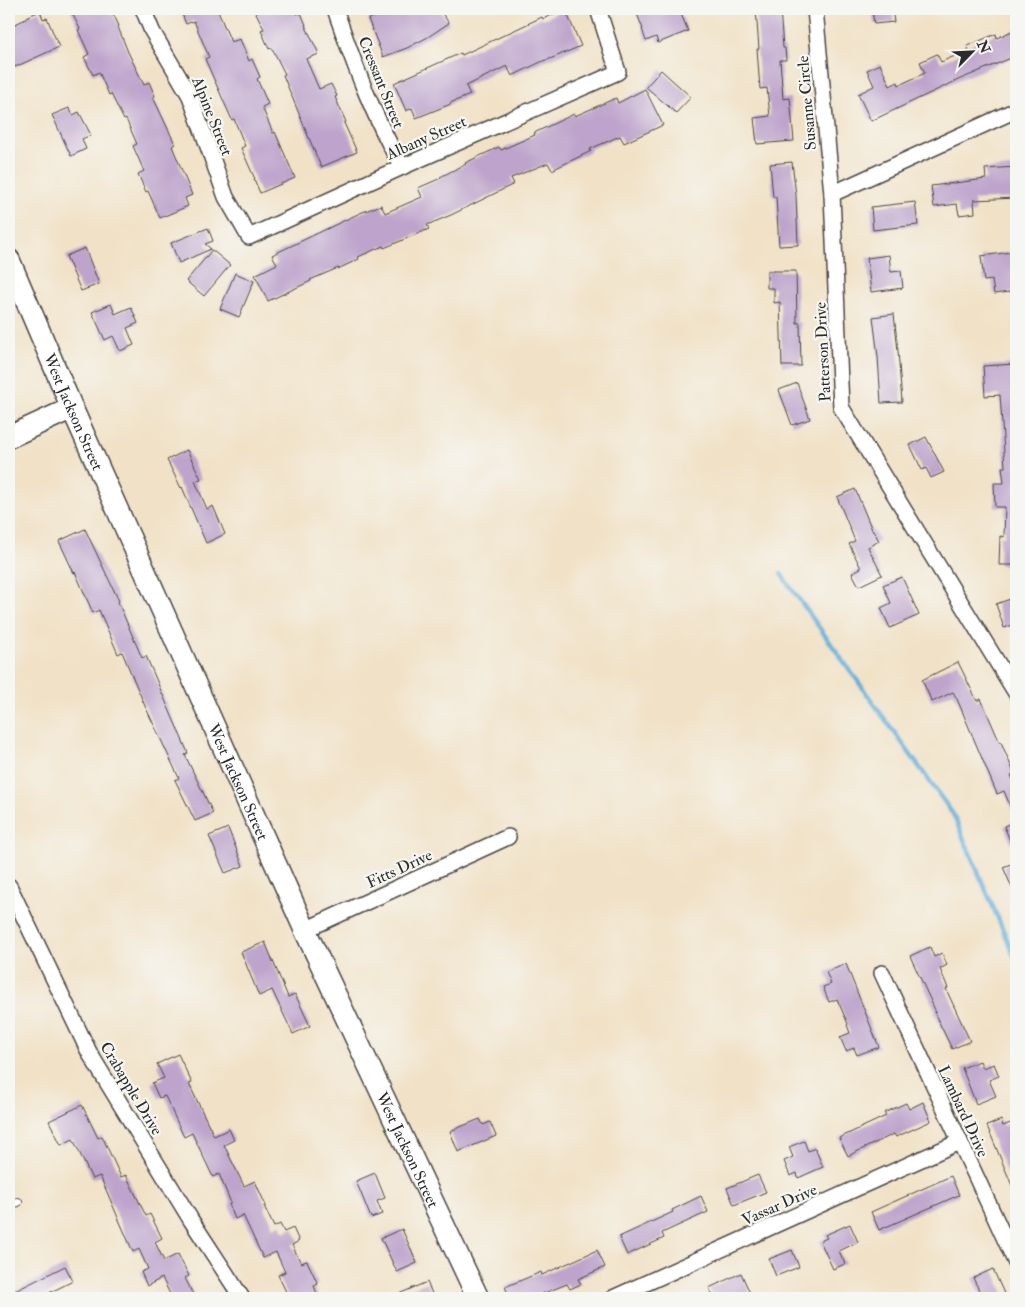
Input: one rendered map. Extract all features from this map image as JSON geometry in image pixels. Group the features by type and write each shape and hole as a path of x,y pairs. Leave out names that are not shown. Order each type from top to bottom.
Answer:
{"street":[{"name":"Alpine Street","path":"143,9 152,31 190,96 226,197 249,237"},
{"name":"Cressant Street","path":"334,9 363,87 386,140 402,167"},
{"name":"Albany Street","path":"249,237 618,72 598,9"},
{"name":"Susanne Circle","path":"815,9 832,194"},
{"path":"832,194 1016,110"},
{"name":"Patterson Drive","path":"832,194 841,407 1016,693"},
{"name":"West Jackson Street","path":"9,260 72,408 305,930 478,1298"},
{"path":"9,436 72,408"},
{"name":"Fitts Drive","path":"305,930 508,838"},
{"name":"Crabapple Drive","path":"9,886 90,1054 191,1220 242,1298"},
{"name":"Lambard Drive","path":"882,973 1016,1263"},
{"name":"Vassar Drive","path":"613,1298 959,1142"}],"lane":[{"path":"9,1205 18,1202"}],"building":[{"path":"70,9 111,9 128,52 144,85 149,82 155,96 153,97 175,144 172,146 192,195 185,198 188,206 160,218 138,174 144,171 133,146 137,144 126,119 124,120 111,94 109,95 99,72 93,75 84,57 89,54"},
{"path":"180,9 217,9 231,42 240,39 249,61 252,59 260,77 257,79 268,104 262,107 295,178 260,193 241,148 245,146 234,119 232,120 205,59 209,57 194,21 186,24"},
{"path":"254,9 295,9 297,14 301,13 319,54 306,59 319,89 331,84 346,122 344,123 357,152 321,167 283,75 285,74 272,48 269,49 261,30 264,29"},
{"path":"394,9 439,9 449,23 407,48 383,57 368,19"},
{"path":"565,9 581,46 545,60 512,76 507,66 466,86 470,95 416,118 412,108 406,111 394,83 461,53 462,55 542,17 543,19"},
{"path":"635,9 679,9 688,31 658,43 656,37 646,41"},
{"path":"756,9 780,9 783,48 785,48 786,60 780,60 783,99 790,98 794,141 757,144 754,118 770,116 767,88 760,89"},
{"path":"872,9 892,9 894,22 874,24"},
{"path":"40,11 43,19 47,18 59,47 15,67 9,55 9,27"},
{"path":"1016,29 1016,56 958,80 871,121 858,94 874,86 867,70 880,64 890,86 898,82 899,85 925,73 920,62 937,54 941,62 969,50 967,46 996,34 997,38"},
{"path":"661,70 691,97 676,113 646,87"},
{"path":"645,89 663,125 624,143 620,136 590,149 591,151 552,170 548,163 511,178 514,184 427,225 429,229 358,257 359,259 268,301 255,275 277,264 272,255 360,213 381,205 385,213 422,197 418,188 441,178 465,163 499,147 501,150 535,135 534,133 574,114 575,116 616,98 618,103"},
{"path":"69,108 73,115 79,112 91,135 82,139 86,149 71,156 52,115"},
{"path":"792,162 796,195 798,245 779,246 776,197 773,197 770,164"},
{"path":"1016,167 1016,198 974,200 975,213 959,215 957,204 934,207 931,186 986,179 985,169"},
{"path":"915,202 918,225 873,230 871,207"},
{"path":"208,228 213,241 205,244 211,249 179,263 171,243"},
{"path":"85,248 99,284 81,291 66,256"},
{"path":"212,250 230,265 204,296 186,281"},
{"path":"1011,252 1014,275 1016,275 1016,291 994,294 992,280 984,281 981,256"},
{"path":"889,255 891,272 901,271 903,288 871,292 867,258"},
{"path":"767,271 796,271 797,323 800,323 801,366 782,366 780,302 774,303 774,288 767,288"},
{"path":"235,273 254,281 239,317 220,309"},
{"path":"111,304 115,314 131,307 138,323 127,328 134,345 120,351 113,336 105,340 92,312"},
{"path":"894,314 902,402 881,403 873,317"},
{"path":"1016,364 1016,565 999,565 1000,536 1004,537 1005,507 995,507 994,483 1004,483 1002,467 1005,467 1000,395 985,396 983,366"},
{"path":"797,383 810,419 792,425 779,390"},
{"path":"926,437 944,472 931,478 926,468 922,470 910,445"},
{"path":"187,450 201,479 195,481 207,509 213,506 225,534 206,543 182,487 167,460"},
{"path":"855,489 873,532 879,541 868,547 882,575 859,586 852,573 861,568 849,544 855,541 837,497"},
{"path":"85,529 119,601 142,658 146,656 188,753 185,755 213,813 195,821 175,780 179,778 122,652 118,654 99,610 93,613 59,541"},
{"path":"902,577 919,615 890,628 881,608 891,603 883,585"},
{"path":"1016,597 1016,624 1004,628 996,604"},
{"path":"958,662 977,701 981,699 1014,773 1011,775 1016,788 1016,820 1004,791 997,794 953,692 932,702 922,680"},
{"path":"1016,821 1016,855 1004,826"},
{"path":"228,828 243,866 225,873 209,836"},
{"path":"1016,862 1016,897 1003,867"},
{"path":"265,942 288,997 295,994 310,1026 293,1034 272,990 259,996 241,952"},
{"path":"930,947 934,957 942,953 947,965 940,969 948,988 946,989 970,1041 952,1049 910,956"},
{"path":"846,964 879,1047 857,1055 854,1048 846,1051 840,1037 850,1033 848,1024 837,999 829,1002 823,987 831,984 826,972"},
{"path":"178,1054 192,1083 189,1084 214,1136 229,1129 234,1140 224,1145 244,1186 255,1181 274,1227 280,1224 284,1232 293,1228 299,1241 292,1245 301,1263 307,1261 318,1284 314,1286 319,1298 289,1298 278,1275 285,1272 276,1252 263,1258 243,1215 235,1219 229,1204 231,1203 219,1174 213,1177 192,1133 184,1137 165,1096 159,1098 152,1083 164,1078 157,1064"},
{"path":"980,1061 983,1068 994,1064 999,1076 989,1080 996,1096 976,1104 962,1068"},
{"path":"923,1102 931,1121 896,1137 894,1134 848,1156 839,1138 886,1116 884,1113 906,1103 909,1109"},
{"path":"82,1105 98,1138 102,1136 121,1177 126,1175 146,1216 150,1214 162,1238 155,1242 164,1261 178,1254 189,1276 185,1278 195,1298 172,1298 162,1278 147,1286 141,1272 148,1269 139,1249 133,1252 100,1176 92,1179 73,1139 61,1145 49,1121"},
{"path":"480,1119 483,1125 490,1122 496,1136 458,1152 450,1131"},
{"path":"1001,1120 1003,1126 1013,1122 1016,1130 1016,1195 987,1126"},
{"path":"804,1141 808,1151 815,1148 823,1167 798,1178 797,1173 790,1176 784,1161 793,1157 789,1147"},
{"path":"375,1173 385,1198 377,1201 382,1214 371,1218 356,1181"},
{"path":"758,1175 766,1192 734,1205 727,1188"},
{"path":"951,1176 959,1195 879,1230 871,1212"},
{"path":"701,1196 708,1212 662,1233 664,1238 627,1255 619,1237 673,1212 672,1210"},
{"path":"850,1224 858,1242 839,1251 845,1264 833,1269 820,1241 827,1238 825,1235"},
{"path":"402,1229 417,1263 397,1272 381,1238"},
{"path":"597,1250 605,1267 578,1279 581,1284 570,1289 567,1284 532,1298 510,1298 505,1287 541,1272 542,1275"},
{"path":"792,1250 799,1267 776,1276 769,1259"},
{"path":"65,1266 73,1281 39,1298 9,1298 9,1294"},
{"path":"993,1269 1006,1298 983,1298 973,1278"},
{"path":"741,1273 750,1293 739,1298 714,1298 709,1288"},
{"path":"427,1282 434,1298 389,1298"}],"waterway":[{"path":"781,574 953,814 1016,960"}]}
